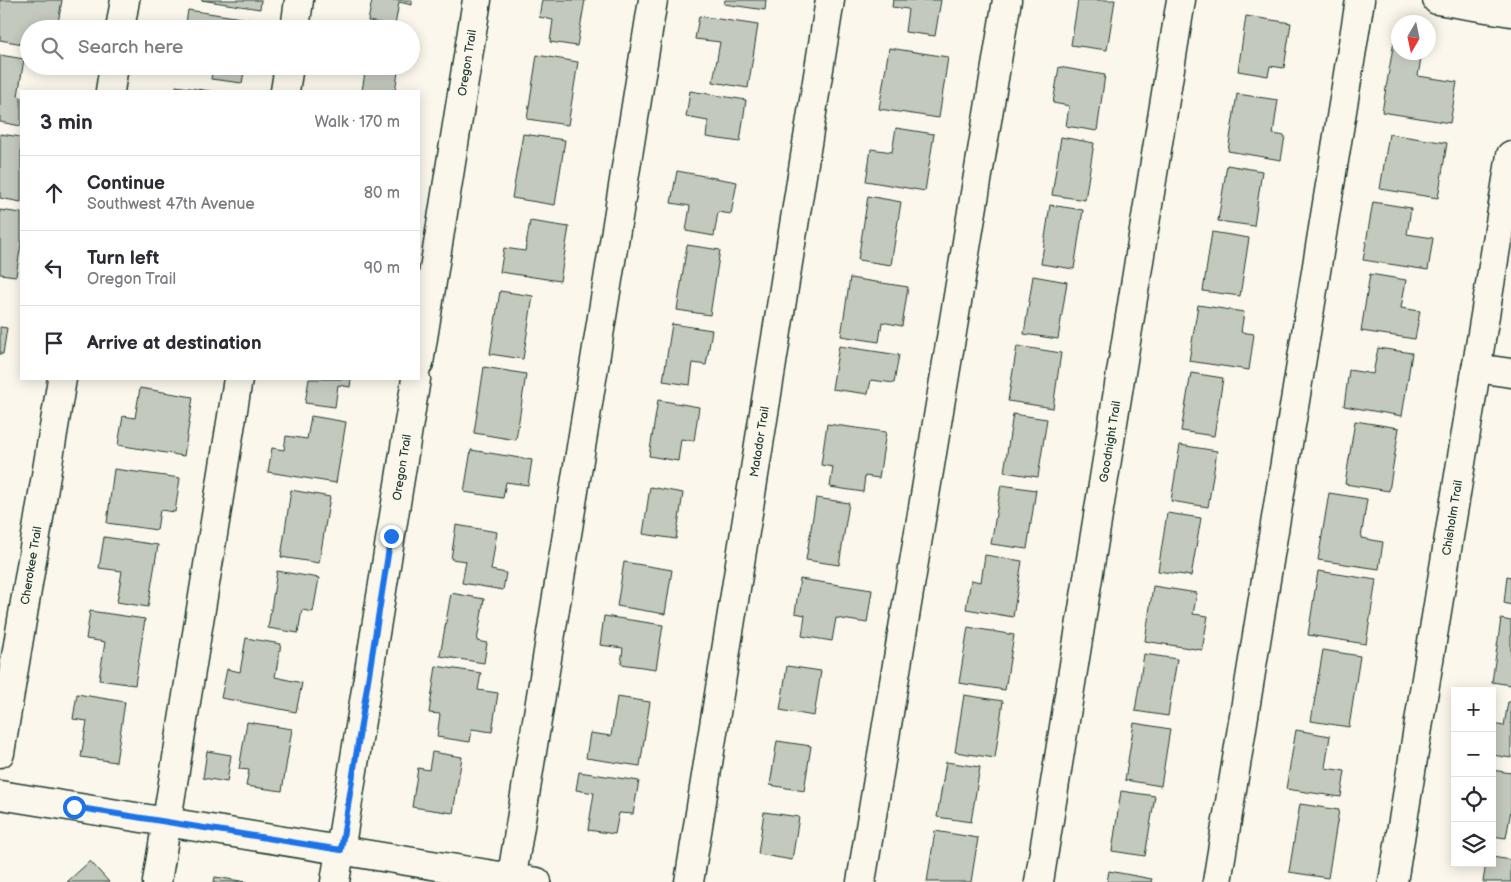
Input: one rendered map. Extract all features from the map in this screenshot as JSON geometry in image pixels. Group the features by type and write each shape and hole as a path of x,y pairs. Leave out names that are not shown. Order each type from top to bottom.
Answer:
{"street":[{"path":"122,20 125,0"},
{"path":"296,20 299,0"},
{"name":"Oregon Trail","path":"420,357 477,0"},
{"path":"0,795 520,881 653,0"},
{"name":"Matador Trail","path":"689,882 830,0"},
{"path":"861,882 1007,0"},
{"name":"Goodnight Trail","path":"1039,882 1181,0"},
{"path":"1217,882 1360,0"},
{"path":"1437,0 1511,12"},
{"path":"110,90 113,75"},
{"path":"285,90 288,75"},
{"name":"Chisholm Trail","path":"1392,882 1511,155"},
{"path":"1476,368 1511,373"},
{"name":"Cherokee Trail","path":"0,753 62,380"},
{"path":"157,882 238,380"},
{"name":"Oregon Trail","path":"335,882 416,380"}],"building":[{"path":"0,0 62,0 59,20 20,20 20,43 0,40"},
{"path":"201,0 261,0 260,9"},
{"path":"372,0 412,0 412,5 399,2 396,20 368,20"},
{"path":"542,0 585,0 577,46 550,42 553,20 539,17"},
{"path":"725,0 766,0 765,10 724,4"},
{"path":"893,0 941,0 935,36 905,32 908,9 892,7"},
{"path":"1078,0 1115,0 1107,50 1071,45"},
{"path":"188,10 255,20 186,20"},
{"path":"699,16 758,25 748,88 713,82 720,42 695,39"},
{"path":"1246,16 1291,23 1284,68 1270,66 1268,76 1238,71"},
{"path":"889,48 948,57 939,118 879,109"},
{"path":"0,55 20,58 21,75 18,96 20,97 20,126 0,122"},
{"path":"537,55 578,62 568,125 527,119"},
{"path":"1391,59 1421,60 1418,76 1457,82 1450,123 1382,112"},
{"path":"1059,67 1105,75 1097,131 1066,126 1069,106 1053,103"},
{"path":"212,75 243,75 242,83 211,79"},
{"path":"365,75 398,75 395,90 362,90"},
{"path":"176,86 203,90 175,90"},
{"path":"690,91 746,100 740,142 706,137 708,121 686,117"},
{"path":"1237,94 1278,100 1273,134 1285,136 1281,160 1228,151"},
{"path":"896,128 934,134 925,191 866,181 871,149 892,152"},
{"path":"0,134 20,137 20,202 0,198"},
{"path":"523,134 565,140 555,205 512,198"},
{"path":"1389,134 1447,143 1438,198 1380,189"},
{"path":"1061,137 1094,143 1085,200 1052,195"},
{"path":"1227,165 1262,171 1254,226 1218,221"},
{"path":"677,171 737,182 731,214 718,212 714,236 686,231 690,206 671,203"},
{"path":"868,196 901,202 891,265 858,260"},
{"path":"1373,202 1411,208 1407,234 1433,238 1428,270 1363,260"},
{"path":"1050,205 1083,210 1074,269 1041,264"},
{"path":"0,210 20,213 20,250 16,276 0,274"},
{"path":"530,221 569,227 560,281 500,272 504,248 525,251"},
{"path":"1212,232 1249,238 1240,296 1203,291"},
{"path":"687,245 720,250 710,315 677,310"},
{"path":"1370,274 1406,280 1401,308 1420,311 1415,339 1361,331"},
{"path":"1033,276 1067,282 1058,339 1024,334"},
{"path":"850,278 908,287 902,326 882,322 879,342 841,336"},
{"path":"500,291 533,296 523,359 490,354"},
{"path":"1198,305 1244,312 1241,332 1254,334 1249,370 1189,361"},
{"path":"672,324 712,330 706,365 693,363 690,385 663,381"},
{"path":"0,327 7,328 3,354 0,354"},
{"path":"839,346 899,355 894,383 871,380 868,394 832,389"},
{"path":"1017,346 1061,353 1053,408 1008,401"},
{"path":"1378,348 1412,353 1402,416 1344,406 1349,370 1373,374"},
{"path":"484,367 526,374 516,440 474,433"},
{"path":"1191,373 1223,378 1214,436 1181,431"},
{"path":"309,380 351,380 350,387 338,385 335,407 305,403"},
{"path":"140,388 193,397 184,456 118,445 123,416 135,418"},
{"path":"658,400 699,407 694,441 681,439 678,461 649,456"},
{"path":"1013,414 1047,419 1038,477 1004,472"},
{"path":"311,416 346,422 336,483 268,472 272,448 284,450 286,436 307,439"},
{"path":"1355,421 1399,428 1389,491 1345,484"},
{"path":"827,424 886,432 879,478 865,476 863,492 830,487 833,467 821,465"},
{"path":"1180,445 1217,451 1208,507 1171,501"},
{"path":"471,450 532,460 528,485 506,482 503,498 464,492"},
{"path":"114,469 180,478 175,512 160,510 157,530 107,523"},
{"path":"1001,485 1036,490 1027,549 991,544"},
{"path":"650,487 683,493 676,539 643,534"},
{"path":"291,490 330,497 319,563 281,557"},
{"path":"1329,493 1367,499 1361,538 1383,542 1379,569 1318,560"},
{"path":"816,498 849,503 839,565 806,560"},
{"path":"1167,513 1201,518 1191,576 1158,571"},
{"path":"456,525 497,532 491,570 506,573 503,590 462,583 466,561 451,559"},
{"path":"104,537 158,545 148,607 117,602 122,571 99,568"},
{"path":"985,555 1022,561 1013,617 966,609 971,580 981,582"},
{"path":"624,562 672,570 665,614 617,606"},
{"path":"277,571 319,578 313,612 302,610 298,633 268,628"},
{"path":"1318,571 1376,580 1366,644 1308,635"},
{"path":"1507,576 1511,577 1511,605 1504,603"},
{"path":"800,579 872,590 867,623 836,618 832,641 802,636 805,615 795,613"},
{"path":"1153,586 1197,593 1193,614 1208,616 1202,650 1145,641"},
{"path":"451,593 484,599 477,641 487,643 484,663 440,656"},
{"path":"90,611 145,619 135,685 99,680 105,642 86,639"},
{"path":"604,616 663,625 656,669 621,664 623,648 600,645"},
{"path":"1501,619 1511,621 1511,685 1492,682"},
{"path":"968,627 1014,635 1005,690 959,683"},
{"path":"246,638 281,644 275,677 302,683 296,712 221,698 227,669 240,672"},
{"path":"1323,650 1360,656 1349,727 1311,721"},
{"path":"1144,654 1177,659 1168,716 1135,711"},
{"path":"436,666 481,673 478,690 498,693 492,732 472,729 470,742 437,737 440,714 429,713"},
{"path":"787,666 821,671 814,716 780,710"},
{"path":"77,694 125,702 116,762 81,757 87,721 73,719"},
{"path":"964,695 1003,701 995,758 955,752"},
{"path":"617,697 650,702 640,766 586,758 590,733 611,736"},
{"path":"1508,702 1511,702 1511,758 1496,756 1496,725 1504,726"},
{"path":"247,722 292,729 282,791 246,786 249,770 239,769"},
{"path":"1134,723 1170,729 1161,786 1125,780"},
{"path":"1296,730 1330,736 1325,768 1345,771 1341,797 1286,789"},
{"path":"777,741 811,746 804,791 770,785"},
{"path":"207,751 231,755 227,782 203,778"},
{"path":"432,752 462,757 453,813 412,807 418,768 429,770"},
{"path":"946,762 980,767 971,822 937,817"},
{"path":"1496,771 1511,773 1511,810 1506,838 1496,837"},
{"path":"579,772 639,781 633,814 619,813 615,834 588,830 594,793 576,790"},
{"path":"1121,791 1155,796 1145,856 1112,851"},
{"path":"1300,804 1339,810 1328,878 1289,872"},
{"path":"764,812 799,817 792,860 758,854"},
{"path":"935,831 978,838 971,882 927,882"},
{"path":"1496,858 1511,860 1511,882 1483,882 1485,867 1496,867"},
{"path":"90,861 109,882 67,882"},
{"path":"1109,871 1152,879 1151,882 1107,882"},
{"path":"215,877 247,882 214,882"}],"route":[{"path":"74,807 341,850 391,536"}]}
